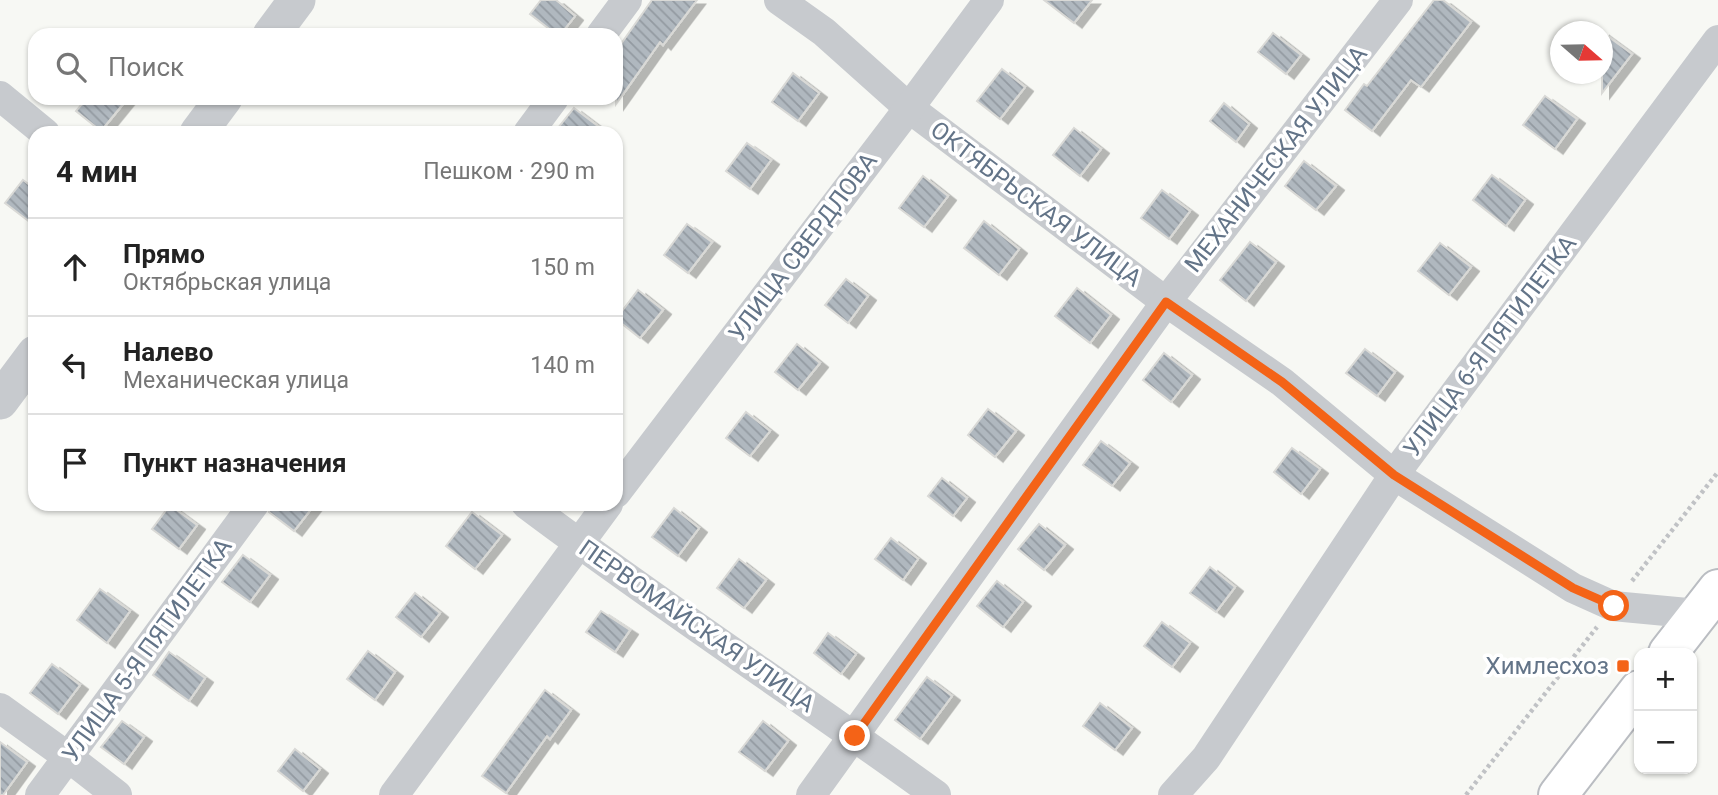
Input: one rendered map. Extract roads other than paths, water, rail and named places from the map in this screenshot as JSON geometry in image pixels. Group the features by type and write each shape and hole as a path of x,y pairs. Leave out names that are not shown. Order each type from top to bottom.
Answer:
{"main road":[{"path":"1672,648 1708,601"},
{"path":"1558,795 1634,696"}],"street":[{"path":"276,28 297,0"},
{"path":"606,28 627,0"},
{"name":"ОКТЯБРЬСКАЯ УЛИЦА","path":"779,0 824,32 909,108 1166,302 1282,382 1394,475 1573,588 1614,606 1708,601"},
{"name":"УЛИЦА СВЕРДЛОВА","path":"623,484 989,0"},
{"name":"МЕХАНИЧЕСКАЯ УЛИЦА","path":"811,795 1166,302 1398,0"},
{"name":"УЛИЦА 6-Я ПЯТИЛЕТКА","path":"1173,795 1206,758 1394,475 1718,40"},
{"path":"0,96 37,126"},
{"path":"203,126 219,105"},
{"path":"533,126 549,105"},
{"path":"0,401 28,363"},
{"name":"УЛИЦА 5-Я ПЯТИЛЕТКА","path":"40,795 249,511"},
{"name":"ПЕРВОМАЙСКАЯ УЛИЦА","path":"535,511 936,795"},
{"path":"394,795 603,511"},
{"path":"0,708 117,795"}],"place":[{"name":"Химлесхоз","path":"1623,666"}]}
